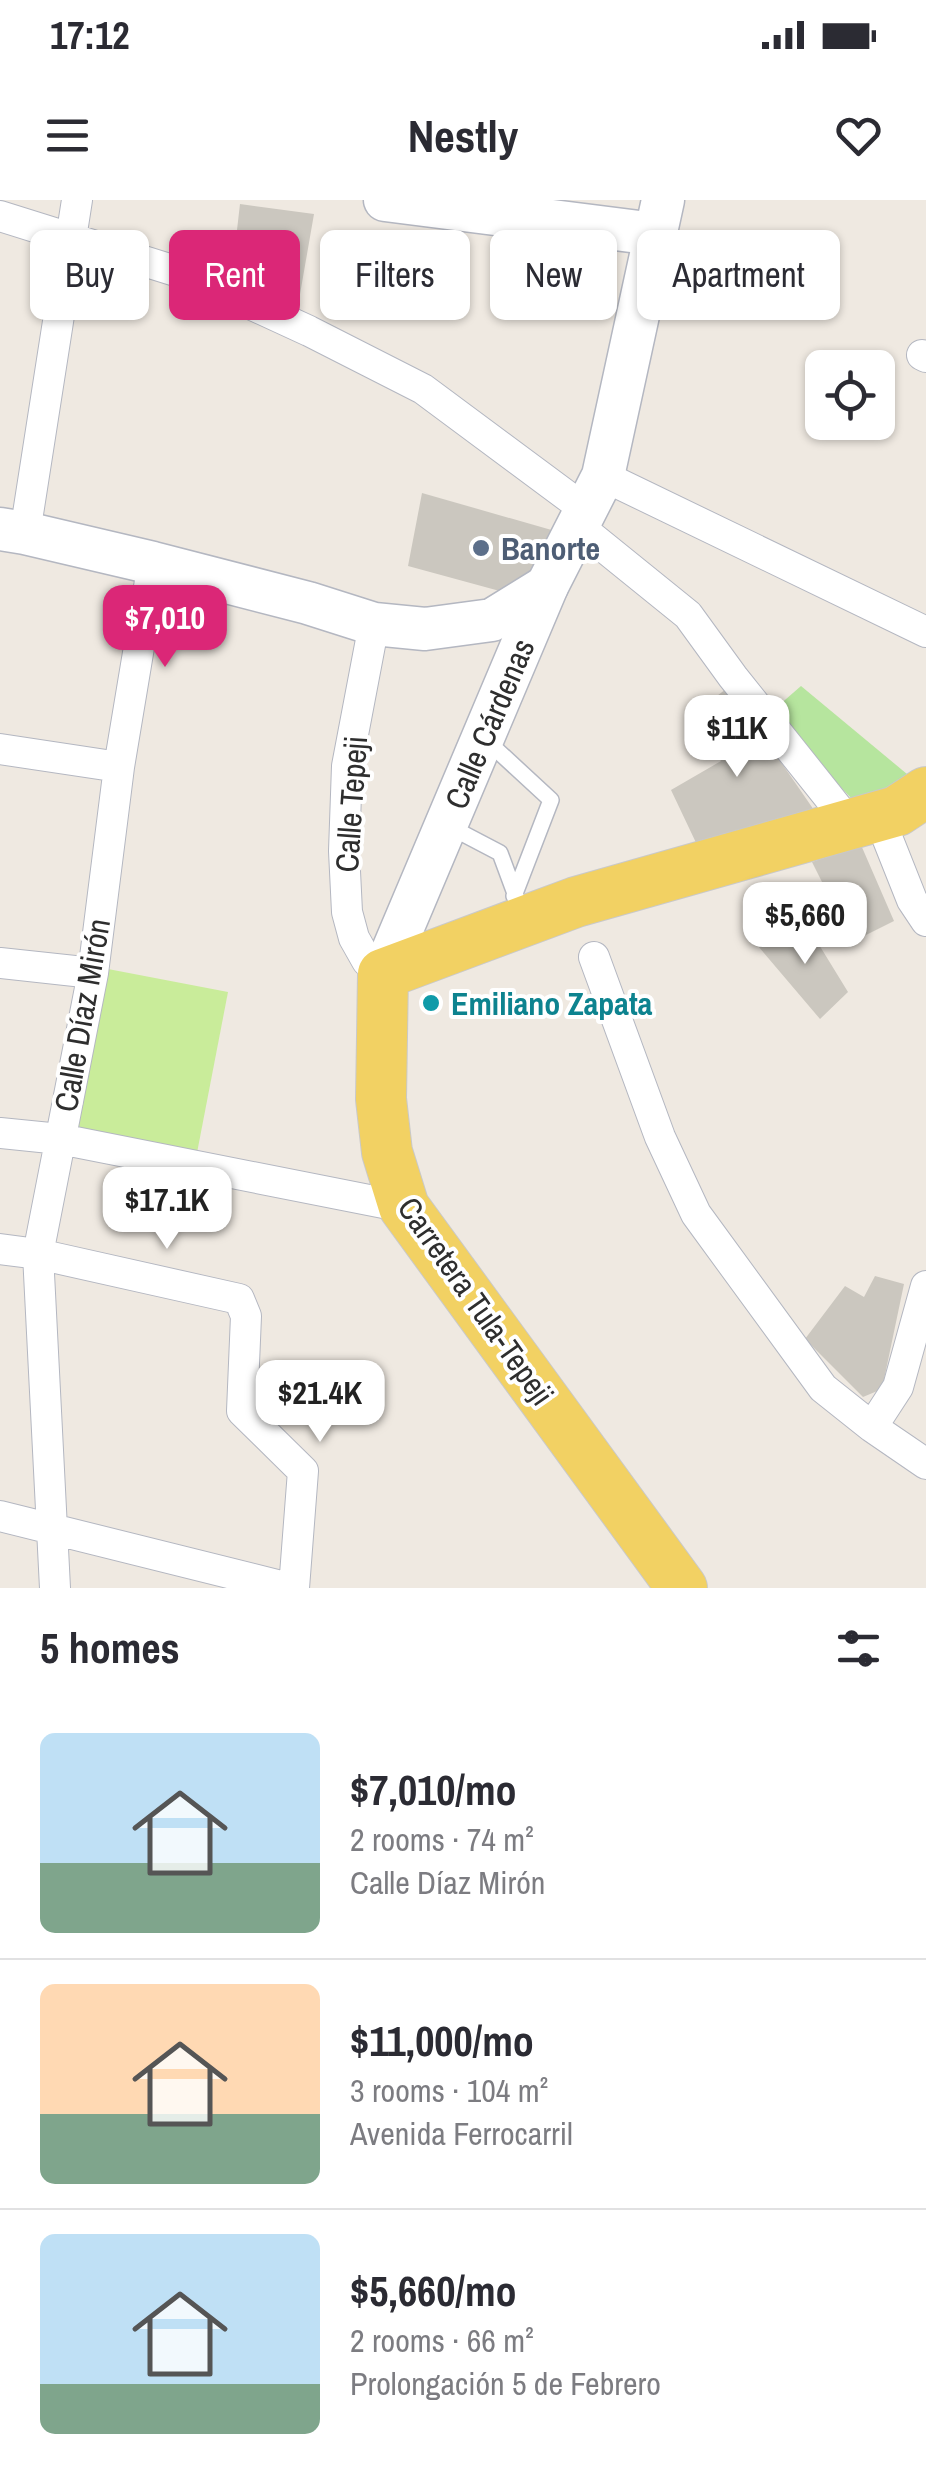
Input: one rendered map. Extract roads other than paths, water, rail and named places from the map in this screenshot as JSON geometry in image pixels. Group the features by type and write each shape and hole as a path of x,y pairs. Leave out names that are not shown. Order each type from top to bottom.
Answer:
{"main road":[{"path":"385,200 659,217"},
{"name":"Calle Cárdenas","path":"384,974 547,586 589,504 659,217"},
{"path":"12,531 308,603 374,624 425,629 492,620 547,586"},
{"path":"384,974 522,908 576,902 865,821 898,811 926,792"},
{"name":"Carretera Tula-Tepeji","path":"384,974 380,1100 387,1152 404,1207 682,1588"}],"street":[{"path":"73,230 77,200"},
{"path":"0,216 46,230"},
{"path":"149,263 184,274 309,331 423,389 589,504 688,616 733,677 865,821 926,922"},
{"path":"12,531 55,320"},
{"path":"589,504 926,632"},
{"name":"Calle Díaz Mirón","path":"55,1588 38,1254 93,973 119,766 152,563"},
{"name":"Calle Tepeji","path":"374,624 348,766 344,851 346,912 354,938 368,962 384,974"},
{"path":"0,749 119,766"},
{"path":"594,957 660,1137 696,1214 823,1388 926,1464"},
{"path":"0,963 93,973"},
{"path":"0,1133 60,1139 404,1207"},
{"path":"0,1249 239,1299 246,1316 242,1411 303,1471 291,1588 0,1516"},
{"path":"872,1427 898,1387 926,1286"}],"lane":[{"path":"483,737 551,800 522,908"},
{"path":"438,845 458,831 500,853 522,908"}],"place":[{"name":"Banorte","path":"481,548"},
{"name":"Emiliano Zapata","path":"431,1003"}]}
